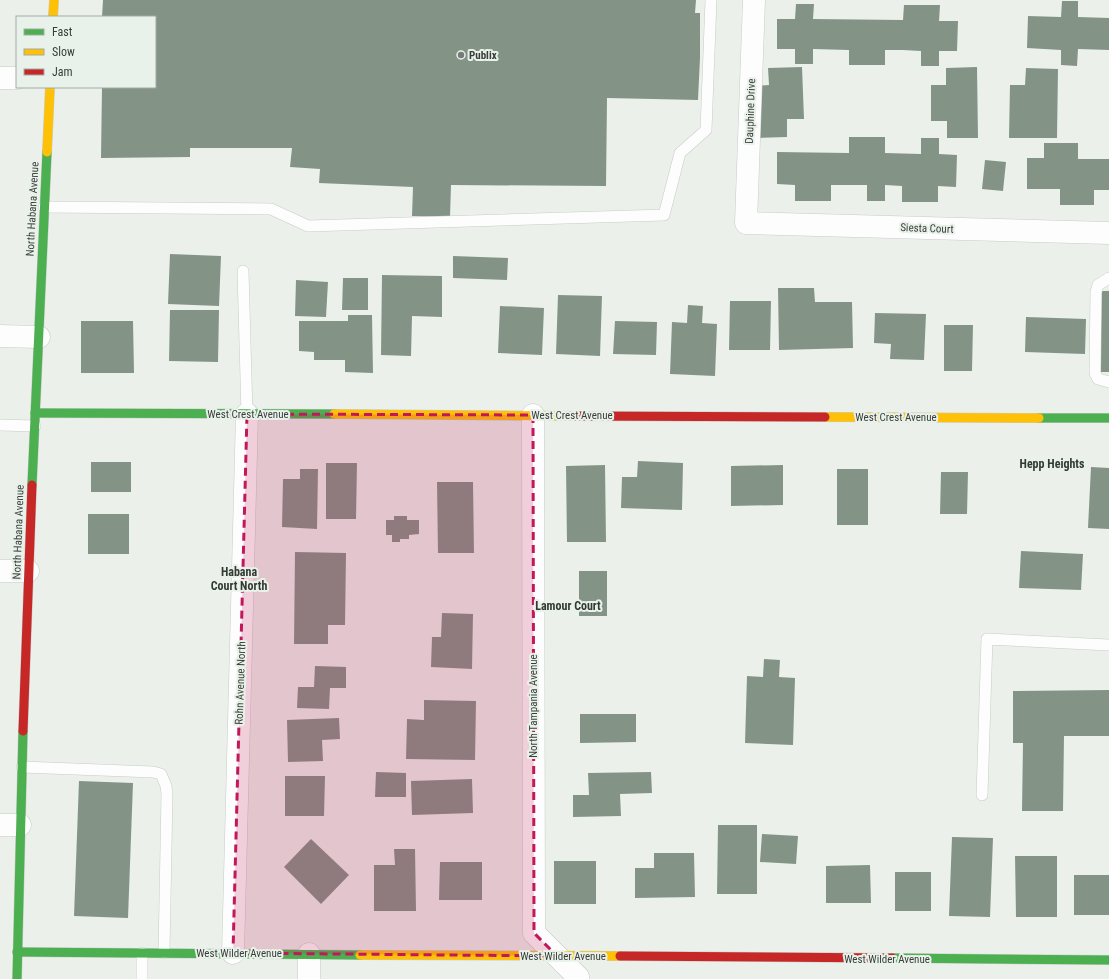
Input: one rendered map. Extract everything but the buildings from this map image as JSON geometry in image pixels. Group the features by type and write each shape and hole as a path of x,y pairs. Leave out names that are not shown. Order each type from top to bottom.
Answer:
{"street":[{"path":"53,16 54,0"},
{"name":"Dauphine Drive","path":"746,223 754,0"},
{"path":"0,78 16,78"},
{"name":"North Habana Avenue","path":"17,979 17,952 10,825 22,767 28,571 50,88"},
{"name":"Siesta Court","path":"746,223 1109,233"},
{"path":"0,336 39,337"},
{"name":"West Crest Avenue","path":"35,412 1109,418"},
{"name":"Rohn Avenue North","path":"233,953 247,414"},
{"name":"North Tampania Avenue","path":"533,415 534,933 578,977 578,979"},
{"path":"0,571 28,571"},
{"name":"West Wilder Avenue","path":"17,952 1109,960"},
{"path":"309,954 309,979"}],"lane":[{"path":"44,207 271,210 308,226 664,215 680,153 706,130 711,0"},
{"path":"243,271 247,414"},
{"path":"1109,278 1098,285 1096,292 1095,373 1098,378 1109,382"},
{"path":"0,425 34,426"},
{"path":"982,794 987,639 1109,645"},
{"path":"22,767 153,772 161,774 166,786 167,794 164,953"},
{"path":"142,953 142,979"}],"highlighted area":[{"path":"247,414 533,415 534,933 557,956 233,953"}],"traffic: fast":[{"path":"32,485 47,152"},
{"path":"35,413 334,414"},
{"path":"1039,418 1109,418"},
{"path":"17,979 23,731"},
{"path":"17,952 360,955"},
{"path":"892,958 1109,960"}],"traffic: slow":[{"path":"53,16 54,0"},
{"path":"47,152 50,88"},
{"path":"334,414 575,416"},
{"path":"825,417 1039,418"},
{"path":"360,955 620,956"}],"traffic: jam":[{"path":"575,416 825,417"},
{"path":"23,731 32,485"},
{"path":"620,956 892,958"}],"place":[{"name":"Publix","path":"461,55"}],"district":[{"name":"Hepp Heights","path":"1052,464"},
{"name":"Habana Court North","path":"239,579"},
{"name":"Lamour Court","path":"568,606"}]}
